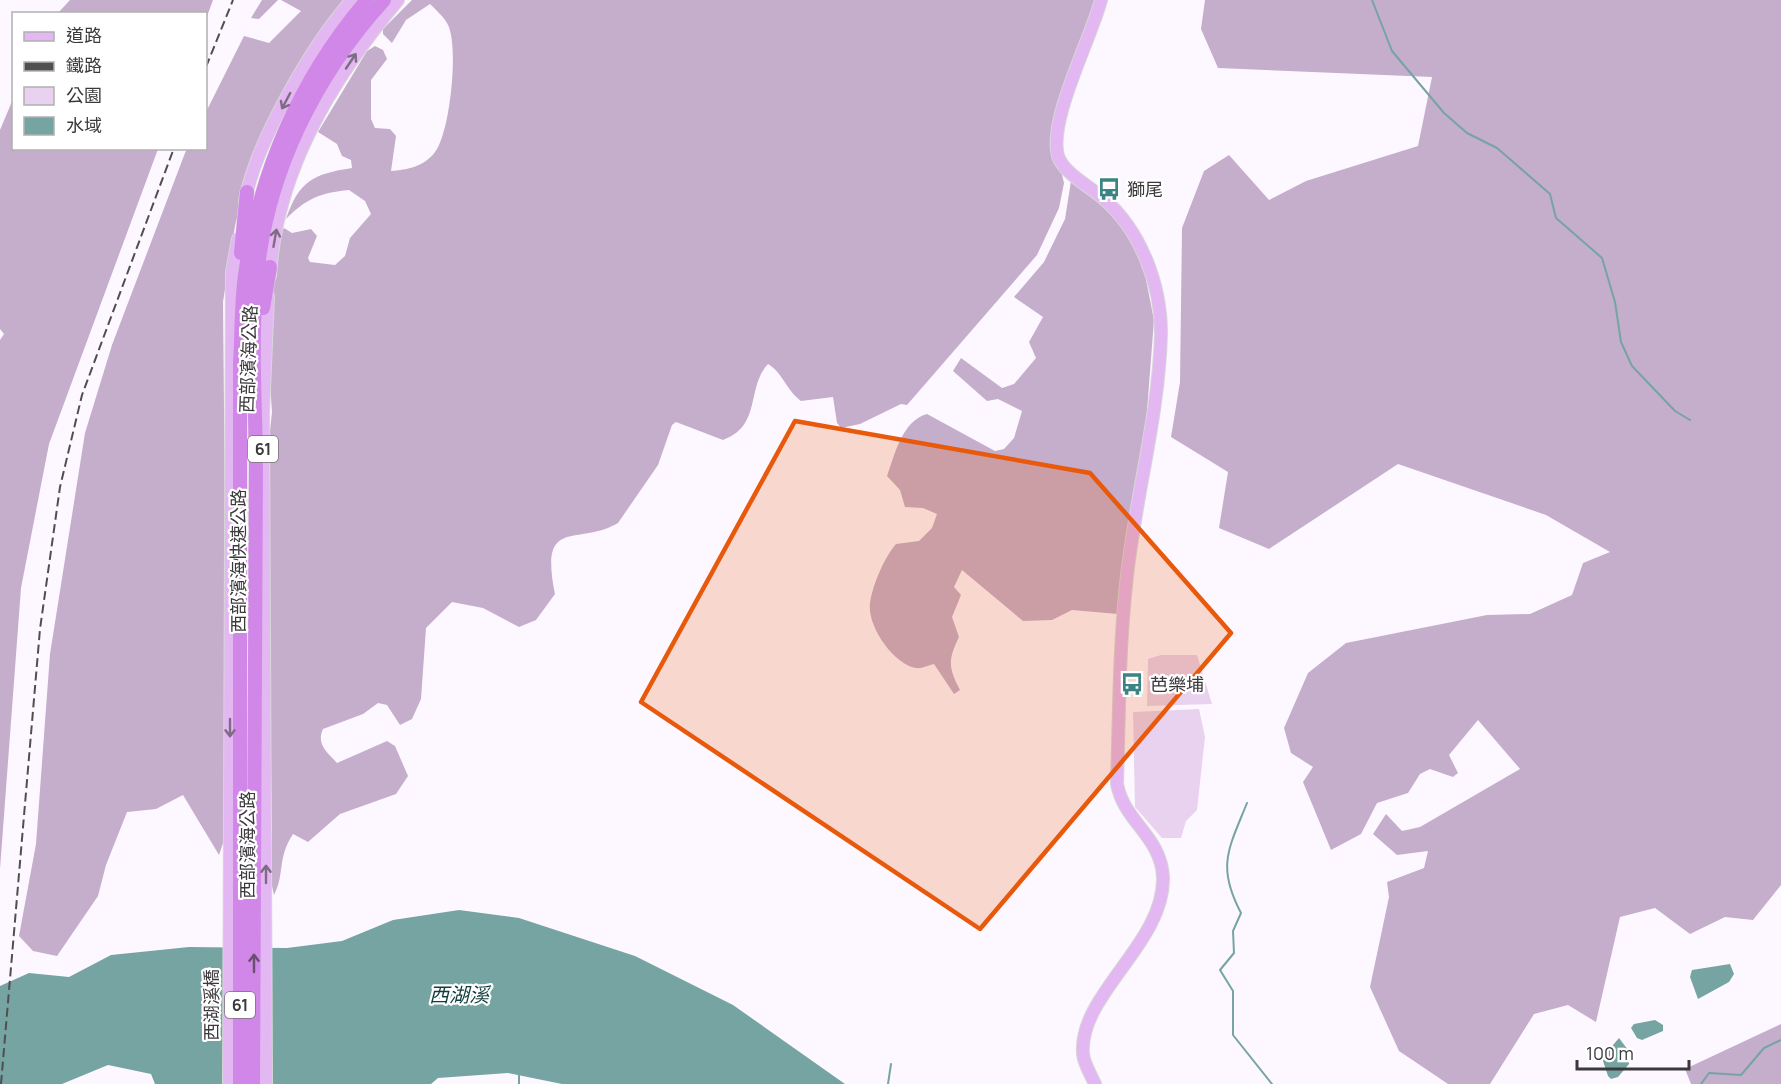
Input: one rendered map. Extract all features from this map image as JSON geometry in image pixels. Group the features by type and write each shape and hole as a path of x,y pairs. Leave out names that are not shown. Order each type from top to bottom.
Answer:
{"highway":[{"name":"西部濱海快速公路","path":"253,1084 247,928 240,362 245,276 255,222 268,176 295,107 315,69 338,34 367,0"},
{"name":"西部濱海快速公路","path":"240,1084 247,928 257,275 276,184 307,109 328,72 361,25 384,0"},
{"path":"240,362 240,263 247,192"},
{"path":"255,417 263,302 270,267"}],"main road":[{"name":"西部濱海公路","path":"247,928 232,272 247,192 270,131 320,41 352,0"},
{"name":"西部濱海公路","path":"247,928 263,412 270,267 278,222 302,146 336,83 364,40 398,0"},
{"path":"1095,1084 1083,1056 1091,1020 1153,919 1163,879 1153,840 1120,798 1118,784 1126,585 1150,435 1161,333 1158,305 1153,279 1138,242 1106,200 1067,170 1058,157 1058,131 1064,103 1101,0"},
{"name":"西湖溪橋","path":"230,1084 247,928"},
{"name":"61","path":"247,928 266,1084"}],"highlighted area":[{"path":"795,421 1090,473 1231,633 980,929 641,702"}],"green space":[{"path":"1161,655 1197,655 1212,704 1147,706 1148,659"},
{"path":"1199,709 1205,737 1197,810 1186,821 1181,838 1162,838 1135,807 1133,712"}],"shaded area":[{"path":"70,0 213,0 207,16 207,12 59,12"},
{"path":"262,0 278,0 259,19 251,18"},
{"path":"281,0 345,0 250,165 235,226 223,302 228,828 219,855 183,795 156,809 127,812 106,865 98,896 57,956 33,951 19,936 36,844 50,654 85,433 112,345 185,153 186,150 207,150 207,110 244,36 269,43 301,11"},
{"path":"412,0 1095,0 1053,125 1052,132 1064,183 1059,208 1037,255 907,405 901,404 860,424 841,428 837,423 833,397 801,401 768,364 757,384 749,416 735,434 723,440 676,422 672,425 658,465 618,523 603,530 565,538 557,543 552,553 551,569 555,594 536,620 519,627 483,608 452,602 426,628 421,699 412,719 400,725 387,705 378,703 363,714 323,729 322,743 337,763 387,741 395,746 408,776 396,794 340,814 308,842 293,834 285,851 274,895 269,873 272,832 266,468 272,412 267,340 277,236 284,228 292,233 311,229 317,236 308,258 310,262 335,265 345,256 350,238 371,214 365,201 349,190 314,198 286,219 296,196 309,182 327,173 352,168 351,160 342,156 337,144 318,132 367,51 375,46 383,50 387,59 371,80 371,119 375,128 390,129 396,136 391,171 415,166 426,161 435,152 445,127 451,90 453,51 448,25 430,4 406,20 392,43 383,34 383,29"},
{"path":"1205,0 1781,0 1781,885 1753,920 1725,917 1690,934 1655,908 1620,917 1596,1022 1568,1005 1534,1014 1490,1084 1448,1084 1399,1051 1370,987 1389,897 1387,882 1424,868 1428,851 1397,855 1373,834 1386,814 1402,831 1420,827 1520,769 1478,720 1449,755 1458,773 1453,777 1430,769 1420,774 1408,793 1377,803 1361,834 1331,850 1303,782 1313,767 1291,753 1284,728 1308,673 1346,643 1487,615 1530,614 1572,595 1583,563 1610,552 1546,515 1398,464 1269,549 1219,528 1228,472 1171,437 1180,382 1182,228 1204,171 1229,155 1269,200 1306,181 1418,146 1432,77 1218,68 1201,29"},
{"path":"12,101 12,150 158,150 49,444 21,588 0,869 0,340 4,334 0,329 0,130"},
{"path":"1078,176 1139,244 1154,320 1144,450 1118,614 1072,610 1052,620 1023,621 962,570 954,587 961,595 952,617 959,637 951,658 953,675 960,690 954,694 934,664 916,668 907,665 891,652 877,633 873,622 870,612 871,596 887,556 896,544 919,541 932,528 937,514 923,508 905,507 900,490 887,476 905,431 918,418 927,414 995,451 1004,449 1014,438 1022,411 998,399 987,401 953,371 961,358 1002,388 1014,384 1036,358 1029,342 1043,317 1014,297 1044,262 1065,219 1071,181"},
{"path":"1781,1024 1781,1084 1691,1084 1685,1069"}],"water":[{"name":"西湖溪","path":"459,910 519,918 635,956 733,1005 845,1084 562,1084 508,1073 438,1078 431,1084 155,1084 151,1074 108,1065 62,1084 0,1084 0,986 29,973 69,977 111,955 189,947 287,948 342,941 393,920"},
{"path":"1730,964 1734,974 1729,982 1698,999 1690,977 1692,970"},
{"path":"1655,1020 1663,1025 1663,1031 1642,1040 1637,1038 1631,1028 1634,1024"},
{"path":"1619,1038 1628,1050 1629,1064 1618,1077 1611,1079 1602,1058"}],"waterway":[{"path":"1372,0 1392,51 1444,113 1467,133 1497,148 1550,194 1556,218 1602,258 1615,302 1621,342 1632,366 1675,411 1690,420"},
{"path":"1247,803 1231,845 1227,869 1233,897 1241,913 1233,931 1234,953 1220,970 1233,991 1233,1035 1272,1084"},
{"path":"1701,1084 1709,1073 1741,1075 1764,1048 1781,1040"},
{"path":"888,1084 891,1064"},
{"path":"519,1075 519,1084"}],"railway":[{"path":"207,65 233,0"},
{"path":"1,1084 40,629 60,487 82,395 173,150"}],"place":[{"name":"獅尾","path":"1109,189"},
{"name":"芭樂埔","path":"1132,684"}]}
